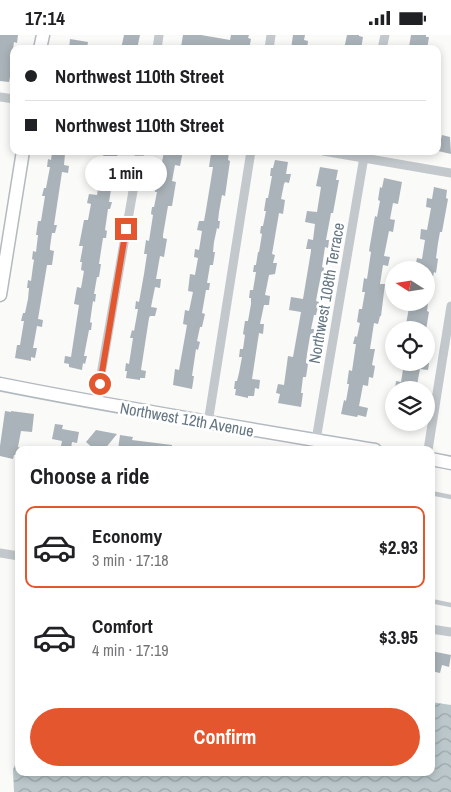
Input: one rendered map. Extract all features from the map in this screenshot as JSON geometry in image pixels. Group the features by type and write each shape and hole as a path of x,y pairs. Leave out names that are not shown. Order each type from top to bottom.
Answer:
{"street":[{"path":"0,295 22,155"},
{"path":"96,403 139,155"},
{"path":"208,423 250,155"},
{"path":"364,155 451,173"},
{"name":"Northwest 108th Terrace","path":"315,443 364,155"},
{"path":"429,446 451,306"},
{"name":"Northwest 12th Avenue","path":"0,384 315,443 341,446"},
{"path":"435,460 451,463"},
{"path":"0,553 15,555"},
{"path":"435,630 451,633"}],"lane":[{"path":"435,494 451,497"},
{"path":"435,602 451,605"}],"water":[{"path":"435,703 451,705 451,792 14,792 13,770 15,764 15,776 435,776"}],"building":[{"path":"0,35 18,35 17,43 14,42 14,45 10,45 9,82 0,81"},
{"path":"124,35 140,35 138,45 122,45"},
{"path":"183,35 201,35 230,40 231,35 249,35 248,38 251,39 250,45 181,45"},
{"path":"293,35 305,35 304,40 308,41 308,45 292,45"},
{"path":"347,35 363,37 362,45 345,45"},
{"path":"411,35 426,35 426,37 429,37 428,45 409,45"},
{"path":"70,39 88,42 88,45 69,45"},
{"path":"442,135 450,137 451,154 441,152"},
{"path":"52,155 65,155 64,165 69,166 68,173 62,172 54,225 57,225 55,233 52,233 50,247 50,250 54,251 52,265 47,265 38,319 43,320 42,327 37,326 33,348 37,348 35,358 31,357 31,361 15,358 17,345 20,345 24,321 21,321 28,299 29,288 27,288 28,280 31,281 34,260 32,259 33,251 36,252 38,221 41,221 45,196 42,196 44,188 46,188 50,167 47,167 48,159 51,160"},
{"path":"103,155 117,155 115,184 112,184 109,202 112,202 110,209 108,209 105,230 107,231 106,238 103,238 99,277 97,277 94,294 96,294 90,322 92,323 91,330 89,330 84,356 87,356 82,370 69,367 69,364 64,363 65,356 71,357 79,305 74,304 77,287 81,288 84,271 81,270 82,262 80,262 83,246 79,246 84,220 88,220 91,204 87,203 89,194 97,195 99,178 96,177 98,169 101,169"},
{"path":"163,155 182,155 180,166 175,165 172,181 176,182 172,206 168,206 163,235 163,238 167,239 164,257 160,256 156,279 161,279 160,288 155,287 151,307 157,308 155,316 150,316 149,318 141,370 146,371 145,378 140,378 140,380 126,378 127,371 125,371 126,363 129,364 133,338 130,338 132,330 134,331 138,309 135,309 136,301 139,302 147,254 144,254 146,240 149,241 153,215 151,214 152,207 154,207 157,192 155,192 157,178 159,179"},
{"path":"211,155 229,155 228,160 230,161 225,196 222,195 219,212 219,229 217,228 214,242 213,265 210,265 207,283 210,283 209,290 206,290 202,313 205,314 197,341 200,342 198,350 196,349 192,389 173,385 175,369 179,370 187,325 183,324 185,310 189,311 193,292 188,291 190,274 195,275 198,258 194,257 195,249 199,250 202,231 197,230 199,221 204,221 213,167 209,167"},
{"path":"275,160 288,162 286,174 291,174 289,183 285,182 284,184 281,199 285,200 283,214 279,213 272,254 275,255 273,263 277,263 275,274 269,275 265,295 270,296 269,305 264,305 260,324 264,324 263,334 259,333 252,379 260,380 259,389 255,388 254,396 248,396 248,398 235,395 236,389 234,389 242,357 239,357 240,349 243,349 245,321 248,321 251,304 251,298 249,298 250,290 253,290 256,272 253,272 254,265 256,265 259,252 262,234 260,233 261,226 263,226 266,198 268,198 272,176 270,176 271,168 273,168"},
{"path":"320,167 338,170 336,180 339,180 326,240 329,240 328,248 325,247 322,267 324,268 323,275 321,275 316,301 319,302 311,329 314,329 313,337 310,336 306,377 303,377 301,407 278,403 280,394 276,393 278,384 284,385 288,356 293,357 301,312 289,310 291,297 303,299 311,251 311,249 306,249 308,239 313,240 315,224 305,222 307,211 317,212 321,187 316,186"},
{"path":"384,178 402,182 398,204 393,203 390,219 395,220 393,232 389,231 384,256 390,257 389,261 385,261 385,265 383,265 380,284 385,284 381,316 378,324 374,323 370,349 375,349 372,365 375,366 373,378 369,377 368,386 363,385 359,406 368,408 366,417 358,415 357,417 341,414 344,400 346,401 349,370 352,371 356,344 353,344 355,336 357,337 360,323 357,322 365,292 362,292 364,278 367,279 371,252 369,251 375,216 377,217 380,201 378,200 380,187 382,188"},
{"path":"434,187 447,190 446,198 448,199 438,243 436,273 435,261 416,261 417,258 422,259 425,240 420,239 421,229 427,230 431,208 426,207 427,198 432,199"},
{"path":"408,311 429,312 428,321 407,321"},
{"path":"403,371 420,371 418,381 401,381"},
{"path":"5,411 34,414 32,432 21,431 18,446 15,446 13,459 0,456"},
{"path":"55,424 63,425 62,429 79,432 77,443 72,442 71,446 61,446 62,441 52,439"},
{"path":"96,430 117,434 107,446 90,446 86,442"},
{"path":"120,435 133,437 132,440 172,445 172,446 119,446"},
{"path":"435,652 451,655 449,667 442,665 440,673 435,672"}],"route":[{"path":"100,384 126,229"}]}
